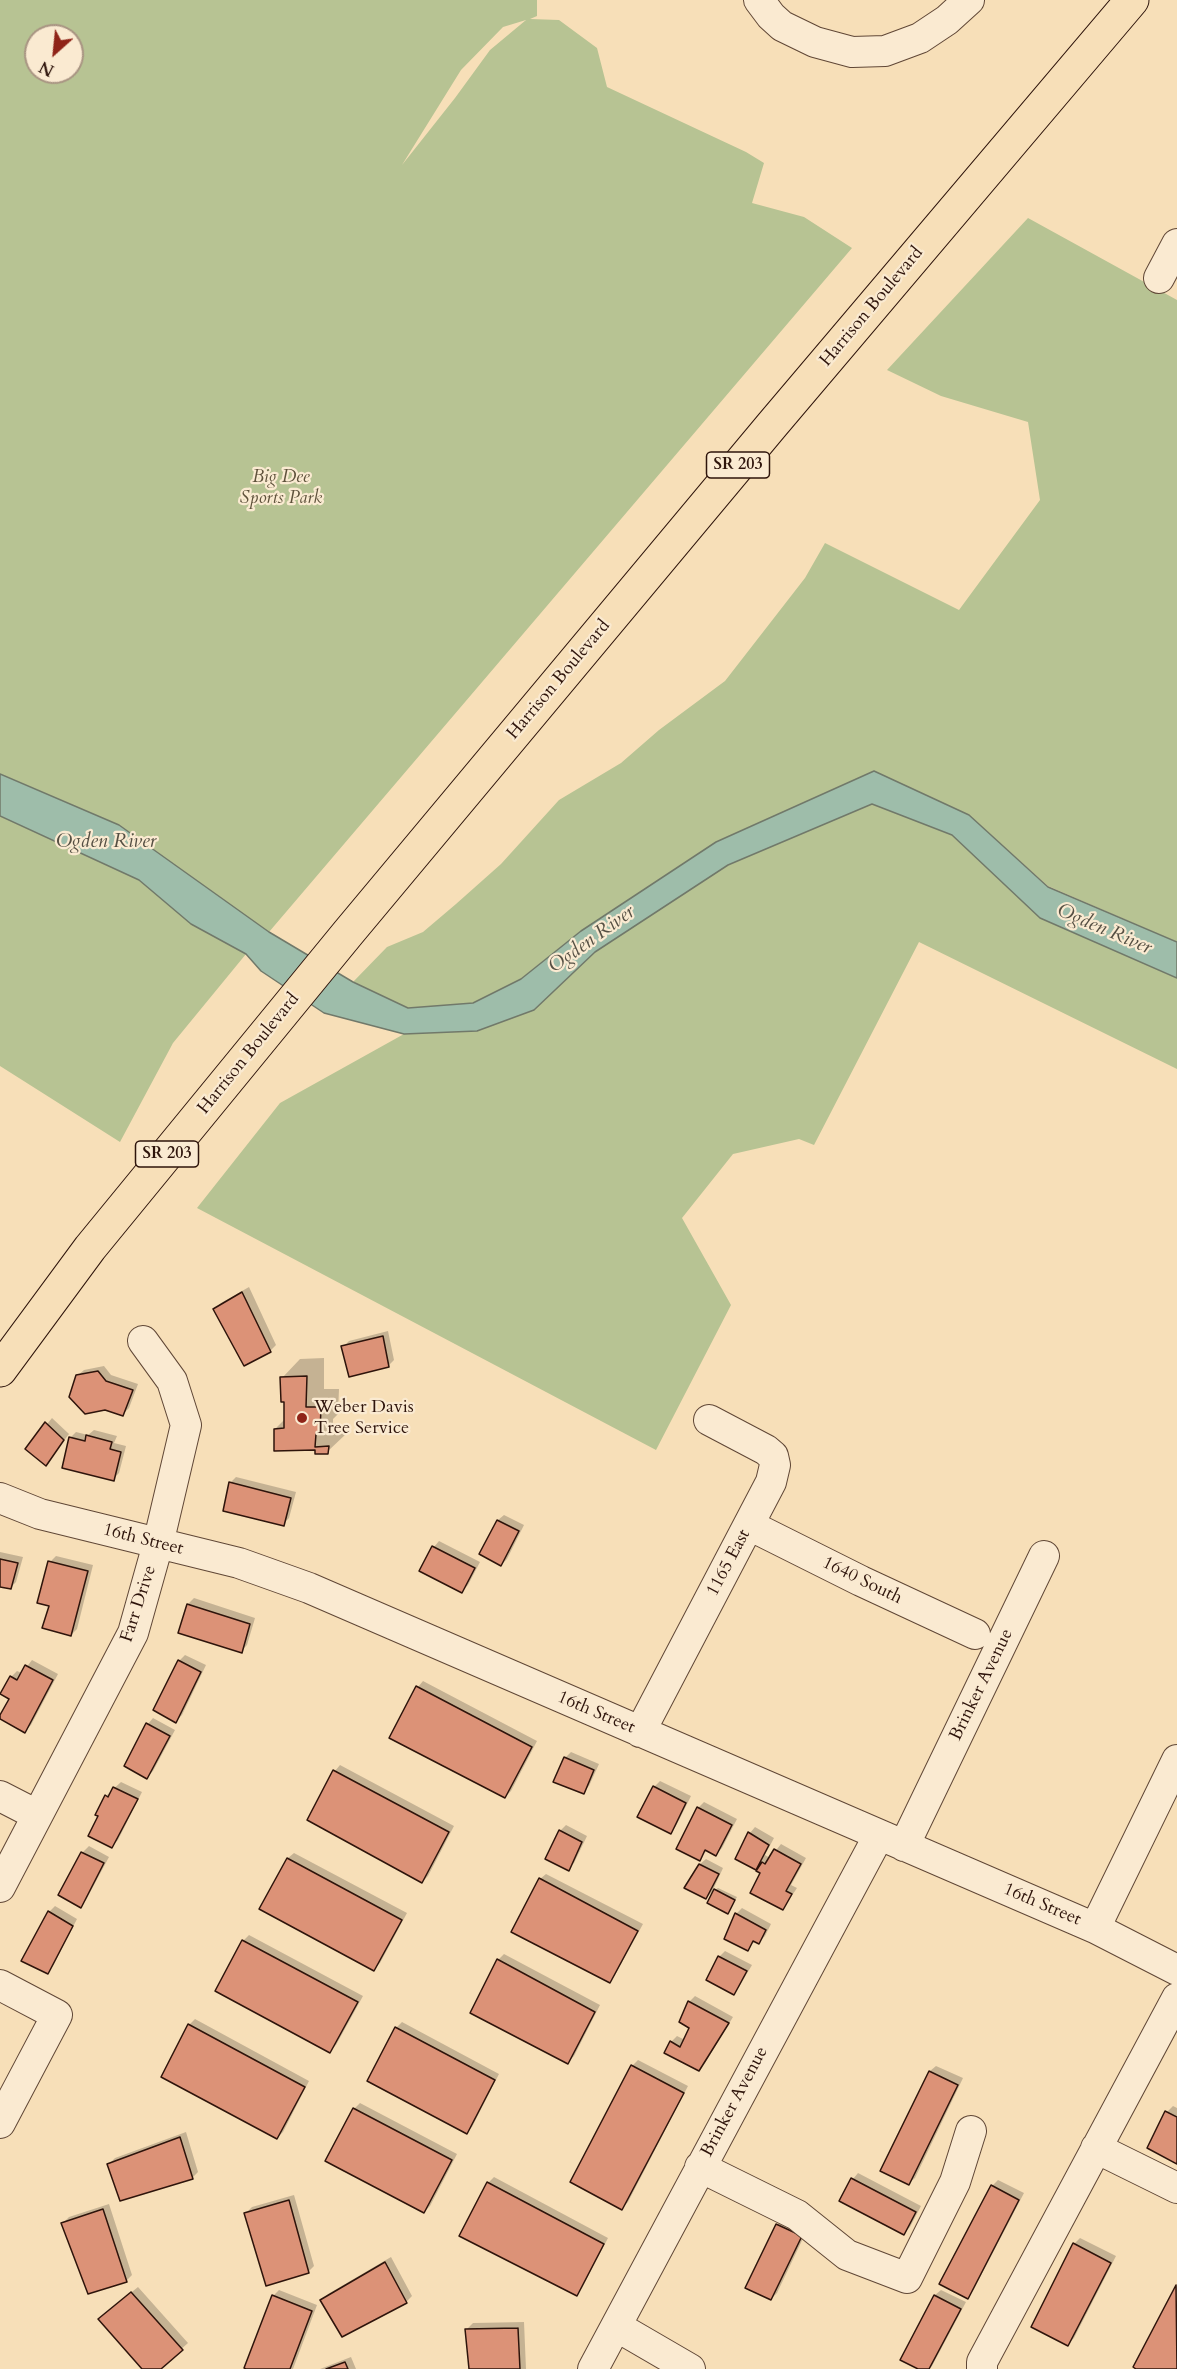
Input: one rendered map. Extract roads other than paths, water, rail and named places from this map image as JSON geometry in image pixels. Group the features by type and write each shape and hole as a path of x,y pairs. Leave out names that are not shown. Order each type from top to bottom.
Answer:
{"main road":[{"name":"Harrison Boulevard","path":"0,1370 90,1248 348,933 772,425 1132,0"}],"street":[{"path":"759,0 782,26 815,42 852,52 885,51 920,38 947,20 969,0"},
{"path":"1159,278 1177,244"},
{"name":"Farr Drive","path":"0,1887 133,1633 158,1544 186,1425 172,1381 143,1341"},
{"name":"1165 East","path":"640,1732 771,1482 775,1465 773,1456 766,1450 709,1420"},
{"name":"16th Street","path":"0,1498 40,1514 239,1563 309,1588 1095,1928 1177,1970"},
{"name":"1640 South","path":"749,1525 975,1634"},
{"name":"Brinker Avenue","path":"592,2369 700,2167 892,1840 1044,1556"},
{"path":"1095,1928 1177,1760"},
{"path":"0,1796 37,1815"},
{"path":"0,1984 57,2015 0,2123"},
{"path":"982,2369 982,2362 1177,1998"},
{"path":"700,2167 796,2215 847,2255 907,2278 955,2182 971,2131"},
{"path":"1096,2148 1177,2188"},
{"path":"616,2326 690,2369"}],"water":[{"name":"Ogden River","path":"874,771 969,815 1048,887 1177,942 1177,978 1040,918 952,835 872,804 728,865 595,952 534,1010 477,1031 404,1034 324,1013 261,971 246,954 191,924 139,880 0,816 0,774 119,825 269,932 353,982 408,1008 473,1003 521,979 581,931 716,842"}],"place":[{"name":"Weber Davis Tree Service","path":"302,1418"}],"park label":[{"name":"Big Dee Sports Park","path":"281,488"}]}
